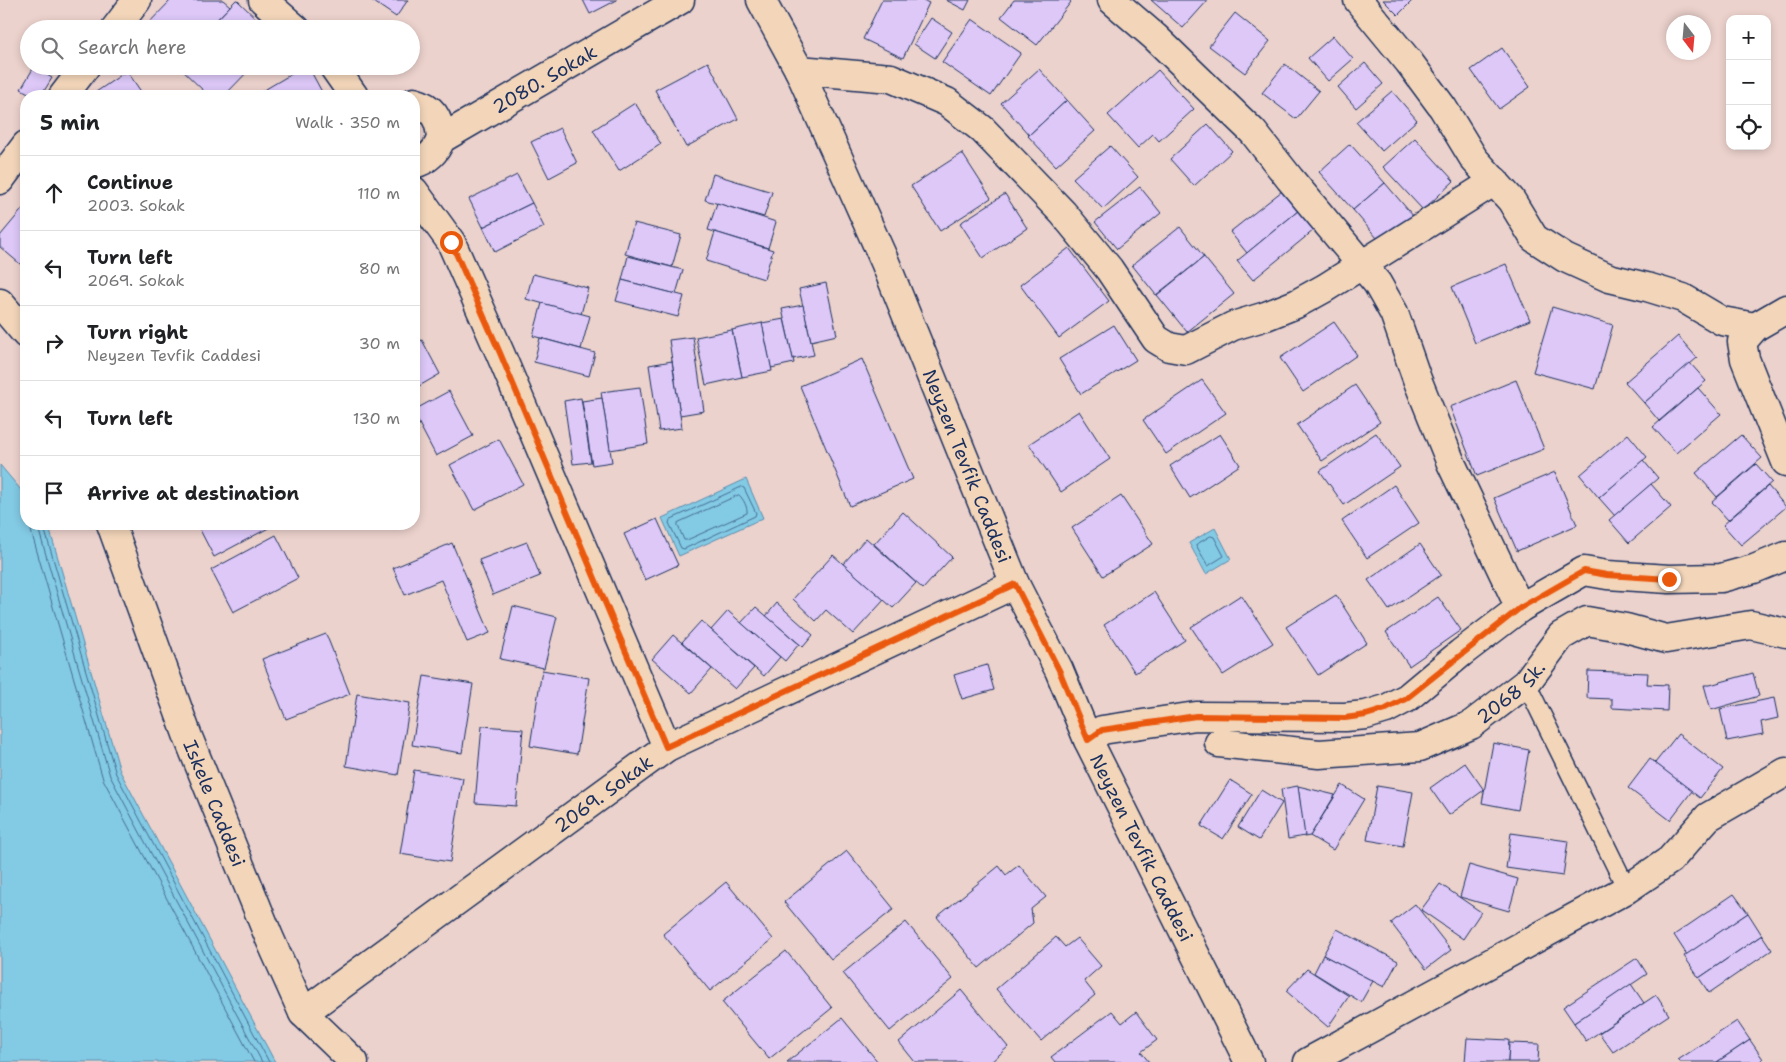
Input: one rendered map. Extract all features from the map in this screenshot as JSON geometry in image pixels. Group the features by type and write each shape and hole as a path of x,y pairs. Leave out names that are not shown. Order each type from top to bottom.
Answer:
{"street":[{"path":"122,20 136,0"},
{"path":"263,0 286,20"},
{"name":"2080. Sokak","path":"420,162 430,156 437,148 441,139 680,0"},
{"name":"Neyzen Tevfik Caddesi","path":"760,0 799,70 885,262 1015,584 1059,670 1088,740 1249,1062"},
{"path":"1112,0 1155,37 1253,132 1377,283 1394,313 1417,380 1451,463 1520,608"},
{"path":"1358,0 1409,62 1443,108 1474,159 1511,200 1534,238 1565,258 1608,278 1683,298 1722,321 1755,327"},
{"path":"799,70 891,78 947,102 982,129 1063,213 1109,269 1156,339 1169,347 1186,350 1233,326 1296,304 1362,266 1494,181"},
{"path":"68,90 79,75"},
{"path":"339,75 350,90"},
{"path":"420,103 431,110 438,119 441,139"},
{"path":"0,180 20,153"},
{"path":"420,198 451,242 500,353 666,747"},
{"path":"0,303 20,327"},
{"path":"1786,309 1755,327 1742,342 1745,359 1786,462"},
{"name":"Iskele Caddesi","path":"113,530 188,737 269,937 304,1012 354,1062"},
{"path":"1088,740 1102,730 1196,716 1345,718 1366,715 1386,709 1407,698 1520,608 1584,571 1607,575 1669,579 1721,578 1754,569 1786,556"},
{"name":"2069. Sokak","path":"304,1012 666,747 1015,584"},
{"name":"2068 Sk.","path":"1219,743 1319,754 1420,747 1471,725 1526,683 1561,636 1587,621 1626,628 1666,639 1751,625 1786,633"},
{"path":"1308,1062 1627,889 1670,860 1708,817 1786,772"}],"lane":[{"path":"1526,683 1627,889"}],"water":[{"path":"0,465 20,489 20,530 50,530 120,771 275,1062 0,1062"},
{"path":"746,479 763,518 679,556 662,518"},
{"path":"1215,528 1231,559 1206,574 1189,543"}],"building":[{"path":"171,0 223,0 230,6 217,20 152,20"},
{"path":"237,0 258,20 217,20"},
{"path":"371,0 408,0 396,17"},
{"path":"583,0 617,0 590,14"},
{"path":"882,0 923,0 929,3 903,58 863,39"},
{"path":"946,0 970,0 965,10"},
{"path":"1014,0 1069,0 1071,2 1037,45 1001,17"},
{"path":"1151,0 1208,0 1183,28"},
{"path":"1383,0 1413,0 1398,15"},
{"path":"1235,13 1270,41 1245,73 1209,46"},
{"path":"931,18 952,32 935,58 914,44"},
{"path":"972,19 1021,53 991,96 942,62"},
{"path":"1333,36 1353,59 1328,81 1308,58"},
{"path":"1502,48 1530,87 1499,109 1471,70"},
{"path":"708,62 738,119 686,147 655,90"},
{"path":"1365,63 1383,84 1356,108 1338,87"},
{"path":"1285,64 1319,91 1296,119 1262,93"},
{"path":"1039,69 1067,100 1029,135 1001,103"},
{"path":"1158,70 1194,109 1159,141 1153,134 1138,148 1108,115"},
{"path":"29,75 47,75 52,78 45,90 21,89"},
{"path":"121,75 130,75 140,90 99,90"},
{"path":"187,75 244,75 230,90 203,90"},
{"path":"290,75 313,75 321,90 264,90"},
{"path":"1392,91 1417,120 1382,151 1356,122"},
{"path":"1067,100 1095,131 1056,166 1028,136"},
{"path":"635,103 661,144 619,171 593,130"},
{"path":"1208,124 1232,151 1194,186 1170,159"},
{"path":"560,128 577,163 549,178 531,142"},
{"path":"1415,138 1454,181 1423,210 1383,167"},
{"path":"1350,144 1385,183 1353,210 1319,172"},
{"path":"1110,146 1138,177 1103,209 1073,178"},
{"path":"962,153 991,198 940,231 911,186"},
{"path":"713,174 772,192 764,217 705,200"},
{"path":"517,175 532,203 483,227 469,199"},
{"path":"1385,183 1414,217 1383,245 1353,210"},
{"path":"1140,187 1161,213 1117,249 1095,222"},
{"path":"1282,191 1298,211 1247,253 1230,232"},
{"path":"1005,194 1027,228 983,258 960,223"},
{"path":"532,203 544,227 495,252 483,227"},
{"path":"717,203 776,222 768,248 708,230"},
{"path":"1298,211 1314,230 1253,280 1237,261"},
{"path":"20,212 20,264 0,247 0,236"},
{"path":"634,223 681,235 672,267 625,254"},
{"path":"1180,227 1204,257 1156,295 1132,265"},
{"path":"715,232 773,250 764,279 706,261"},
{"path":"1069,248 1109,301 1059,338 1020,285"},
{"path":"628,256 683,270 676,294 622,280"},
{"path":"1204,257 1234,294 1187,332 1157,295"},
{"path":"1506,264 1530,320 1475,343 1452,287"},
{"path":"533,274 588,288 581,314 526,299"},
{"path":"622,280 684,296 678,317 616,301"},
{"path":"826,283 837,335 811,341 799,289"},
{"path":"542,303 590,316 581,349 533,336"},
{"path":"803,305 814,355 793,359 782,309"},
{"path":"1552,307 1613,325 1595,389 1533,372"},
{"path":"784,319 794,363 771,368 762,323"},
{"path":"1334,322 1357,355 1303,392 1280,358"},
{"path":"762,323 772,371 742,377 732,330"},
{"path":"1114,325 1136,360 1081,394 1059,359"},
{"path":"732,330 742,377 706,385 696,337"},
{"path":"1678,336 1697,358 1644,403 1625,382"},
{"path":"693,337 704,411 680,415 669,340"},
{"path":"540,338 595,353 589,376 534,362"},
{"path":"422,340 440,374 420,386 420,341"},
{"path":"862,359 913,479 850,506 800,386"},
{"path":"672,361 682,428 659,431 649,365"},
{"path":"1690,363 1706,381 1659,421 1644,403"},
{"path":"1202,380 1226,413 1166,454 1143,420"},
{"path":"1516,380 1544,449 1477,476 1450,407"},
{"path":"1355,385 1380,422 1322,461 1297,425"},
{"path":"640,387 648,444 610,450 601,392"},
{"path":"1698,388 1721,414 1676,453 1653,427"},
{"path":"449,391 473,436 436,456 420,425 420,407"},
{"path":"581,398 591,462 573,464 564,401"},
{"path":"602,398 612,462 592,465 582,401"},
{"path":"1079,411 1110,459 1061,492 1029,444"},
{"path":"1376,433 1400,467 1344,505 1320,471"},
{"path":"1220,434 1240,465 1190,498 1170,466"},
{"path":"1628,434 1647,457 1599,498 1580,475"},
{"path":"1741,435 1762,458 1717,497 1696,473"},
{"path":"499,439 523,484 474,510 450,465"},
{"path":"1643,460 1658,478 1615,516 1599,498"},
{"path":"1756,464 1772,482 1728,520 1712,502"},
{"path":"1555,472 1577,525 1517,551 1494,498"},
{"path":"1651,484 1671,507 1629,543 1609,520"},
{"path":"1394,485 1419,523 1367,558 1342,521"},
{"path":"1768,486 1786,507 1741,545 1723,525"},
{"path":"1121,496 1153,544 1103,576 1072,528"},
{"path":"903,512 952,557 923,589 874,544"},
{"path":"657,519 678,565 645,580 624,534"},
{"path":"200,530 265,530 214,557"},
{"path":"276,535 298,578 233,612 211,570"},
{"path":"866,538 916,583 893,608 843,564"},
{"path":"527,542 540,576 493,595 479,560"},
{"path":"452,543 490,633 467,642 441,580 405,595 393,568"},
{"path":"1420,544 1441,575 1389,610 1368,580"},
{"path":"833,555 884,600 853,634 826,610 816,621 793,599"},
{"path":"1154,592 1185,640 1135,673 1104,625"},
{"path":"1241,595 1273,643 1223,675 1191,627"},
{"path":"1336,595 1367,643 1318,675 1286,627"},
{"path":"1438,597 1461,630 1409,666 1386,632"},
{"path":"777,603 813,635 803,647 766,616"},
{"path":"513,606 557,617 544,668 500,659"},
{"path":"756,607 799,644 785,661 741,623"},
{"path":"728,611 780,657 764,676 711,630"},
{"path":"701,621 754,668 735,689 682,642"},
{"path":"326,634 350,694 286,719 262,659"},
{"path":"673,635 712,669 691,693 652,659"},
{"path":"987,665 994,690 962,699 954,675"},
{"path":"542,670 589,678 577,754 530,746"},
{"path":"1588,671 1648,673 1647,684 1668,685 1667,711 1612,708 1612,699 1587,698"},
{"path":"1753,673 1759,696 1711,710 1704,685"},
{"path":"424,676 473,684 462,753 412,745"},
{"path":"357,694 410,703 398,775 346,766"},
{"path":"1774,698 1778,718 1761,722 1763,734 1727,741 1720,709"},
{"path":"482,726 523,729 516,806 475,803"},
{"path":"1678,734 1723,769 1700,798 1655,763"},
{"path":"1493,743 1529,750 1518,810 1482,803"},
{"path":"1650,759 1692,791 1670,820 1628,788"},
{"path":"1465,763 1484,790 1449,815 1430,788"},
{"path":"414,770 463,778 450,862 400,854"},
{"path":"1230,780 1252,794 1223,839 1201,826"},
{"path":"1342,785 1364,799 1333,850 1310,836"},
{"path":"1298,786 1335,795 1310,836 1304,837"},
{"path":"1298,786 1305,836 1288,839 1281,789"},
{"path":"1377,786 1413,792 1403,846 1367,840"},
{"path":"1261,790 1282,803 1259,840 1238,827"},
{"path":"1511,833 1568,841 1563,876 1506,868"},
{"path":"847,851 894,909 831,959 784,902"},
{"path":"1019,865 1046,897 1031,909 1033,923 979,968 937,917 999,866 1006,875"},
{"path":"1469,865 1518,879 1509,911 1460,897"},
{"path":"726,882 773,939 710,991 663,934"},
{"path":"1440,884 1481,912 1463,939 1421,910"},
{"path":"1734,894 1748,913 1687,955 1674,935"},
{"path":"1415,904 1451,950 1426,969 1391,923"},
{"path":"1748,913 1762,935 1699,978 1684,956"},
{"path":"906,922 953,979 890,1031 843,973"},
{"path":"1337,929 1398,961 1384,987 1323,955"},
{"path":"1762,935 1772,950 1709,993 1699,978"},
{"path":"1056,937 1065,947 1077,938 1101,966 1084,981 1095,995 1041,1041 996,989"},
{"path":"786,951 832,1008 769,1059 722,1002"},
{"path":"1323,955 1373,981 1361,1002 1314,973"},
{"path":"1637,958 1647,974 1574,1023 1563,1007"},
{"path":"1307,969 1349,996 1328,1027 1286,991"},
{"path":"1631,984 1644,1003 1586,1041 1574,1023"},
{"path":"961,990 1008,1047 991,1062 915,1062 899,1042"},
{"path":"1656,995 1669,1015 1613,1052 1599,1033"},
{"path":"1112,1011 1122,1023 1136,1012 1157,1040 1141,1052 1149,1062 1055,1062 1051,1057"},
{"path":"842,1018 878,1062 787,1062"},
{"path":"1737,1021 1750,1040 1717,1062 1680,1062 1678,1060"},
{"path":"1467,1038 1509,1040 1508,1062 1465,1062"},
{"path":"1750,1040 1763,1059 1759,1062 1717,1062"},
{"path":"1509,1043 1539,1044 1538,1062 1508,1062"}],"route":[{"path":"451,242 500,353 666,747 1015,584 1059,670 1088,740 1102,730 1196,716 1319,716 1345,718 1366,715 1386,709 1407,698 1520,608 1584,571 1607,575 1669,579"}]}
